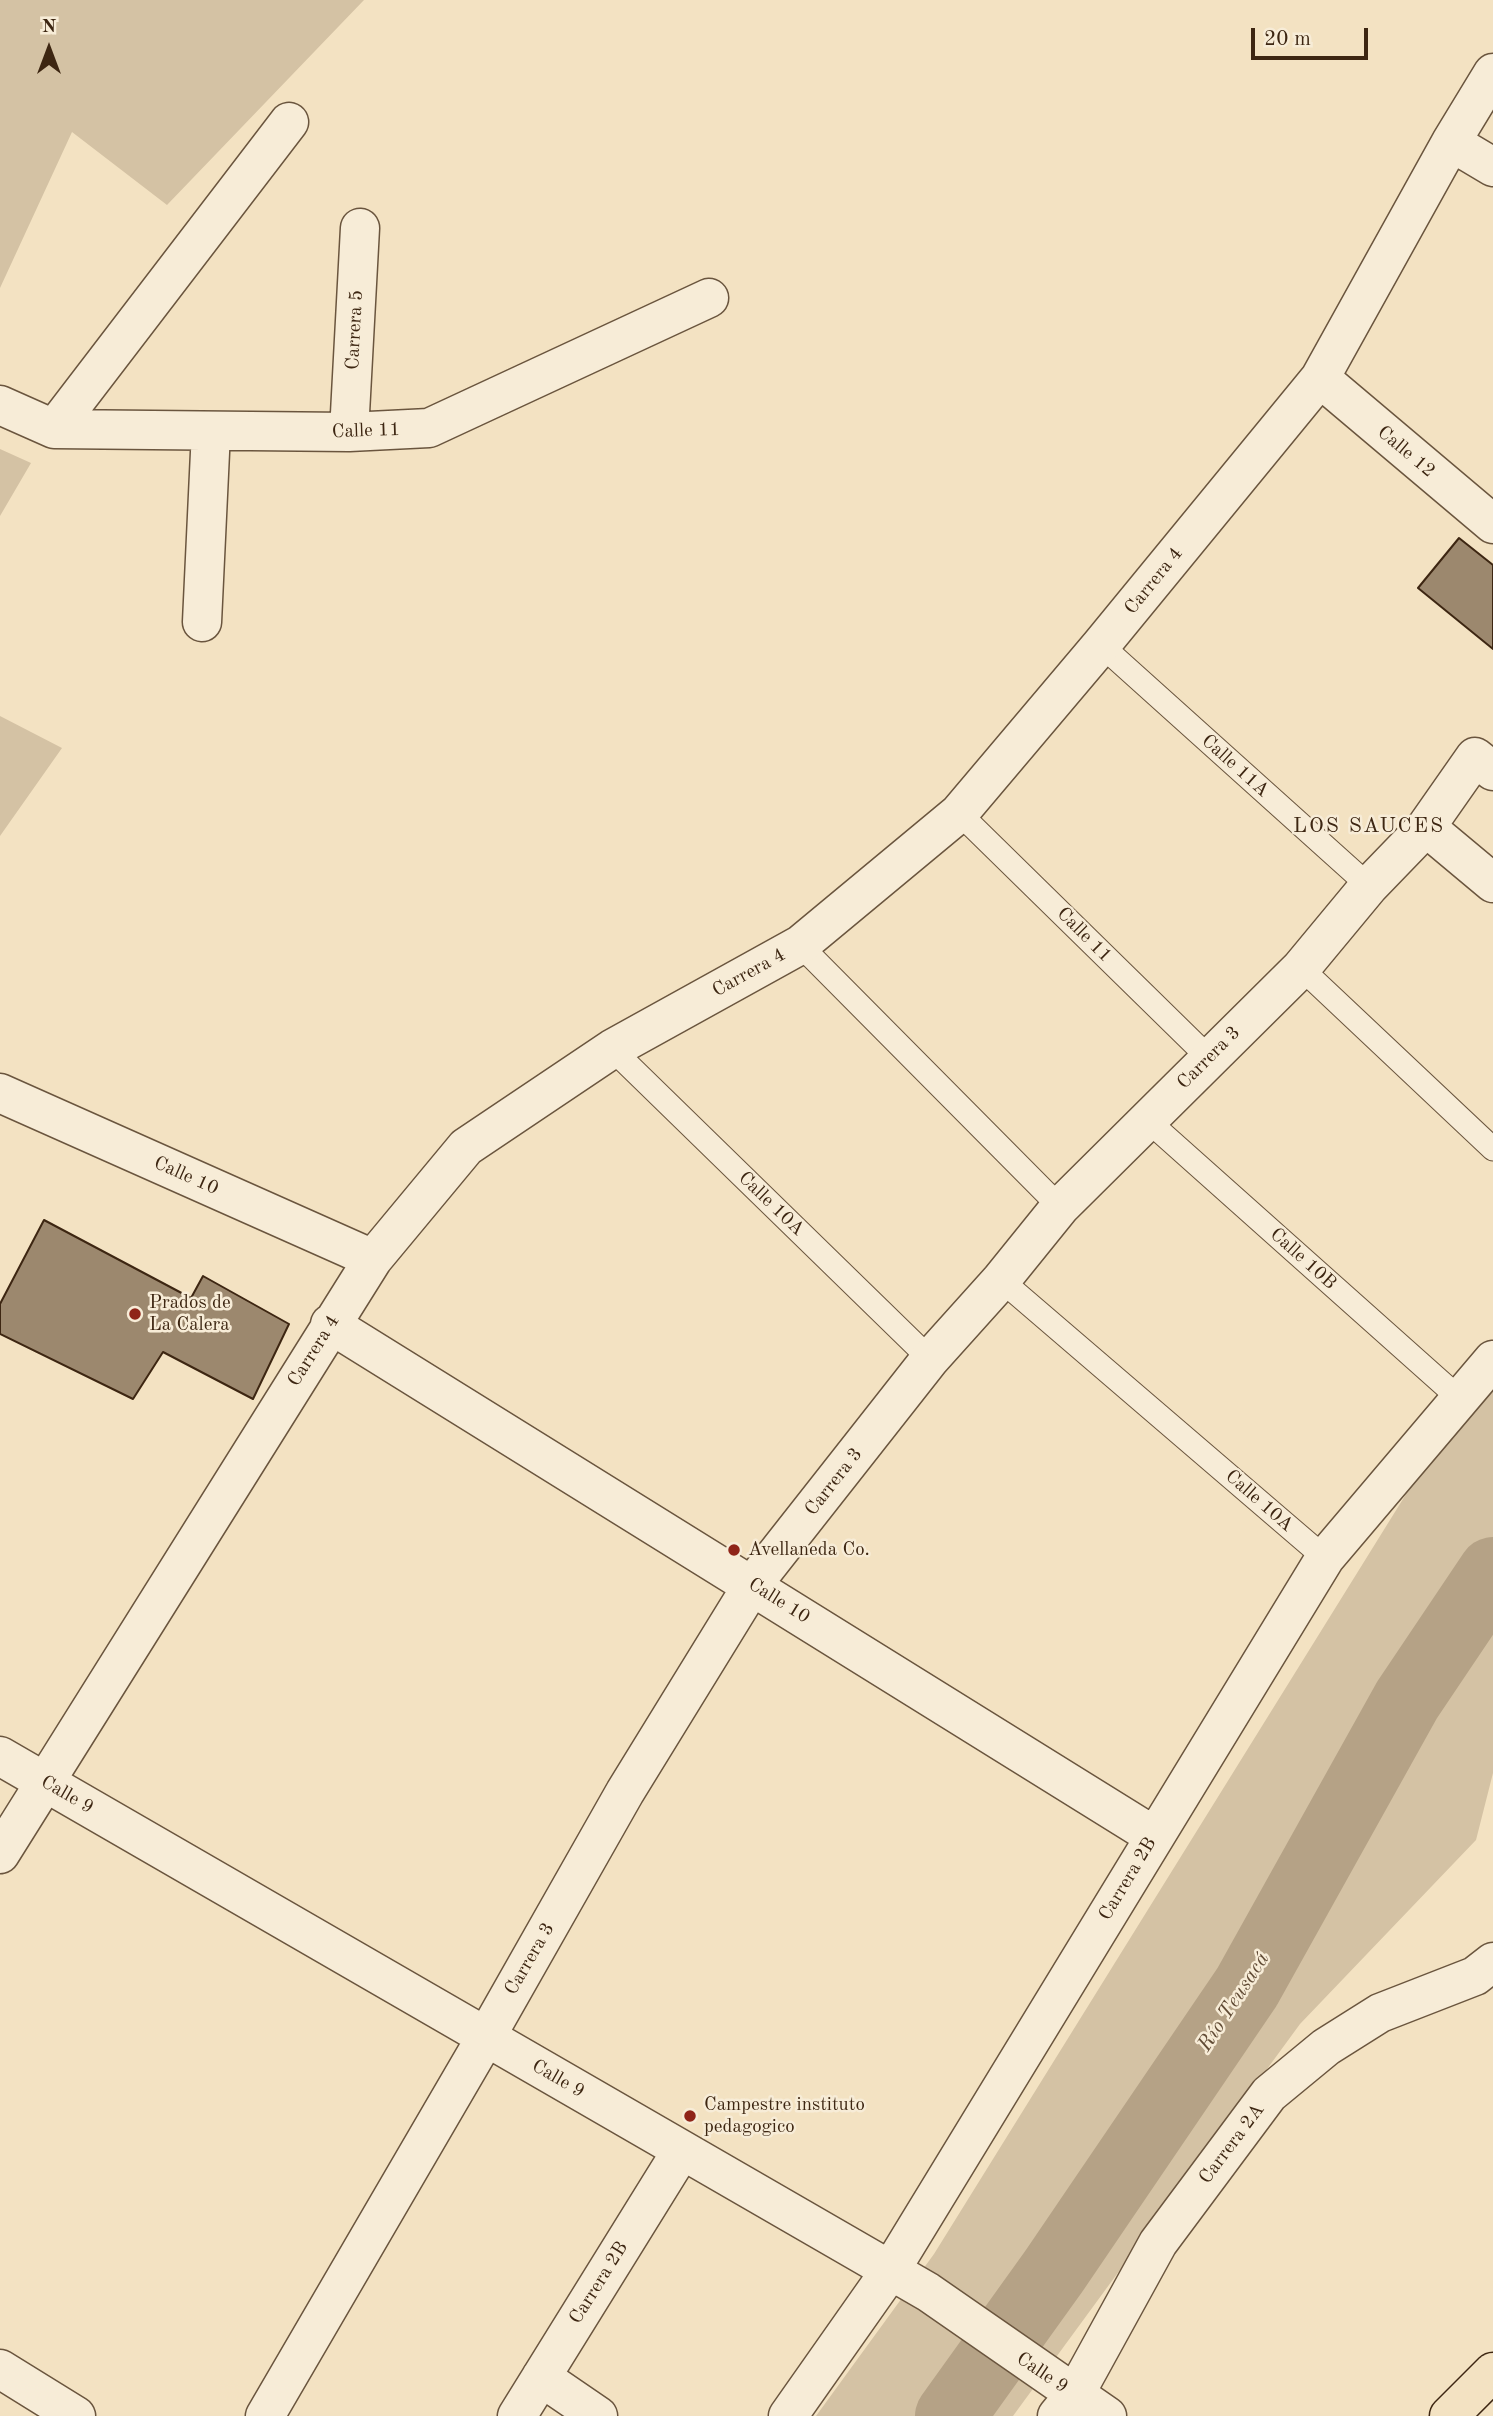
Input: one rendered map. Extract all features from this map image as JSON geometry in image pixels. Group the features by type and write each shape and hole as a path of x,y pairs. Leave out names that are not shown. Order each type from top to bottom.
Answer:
{"main road":[{"path":"1448,2416 1493,2372"}],"street":[{"name":"Carrera 4","path":"0,1854 330,1324 373,1259 466,1147 612,1049 800,945 959,813 1320,378 1451,142 1493,73"},
{"path":"54,429 289,122"},
{"path":"1451,142 1493,167"},
{"name":"Carrera 5","path":"349,432 360,228"},
{"name":"Calle 11","path":"0,405 54,429 349,432 429,428 709,298"},
{"name":"Calle 12","path":"1320,378 1487,507"},
{"path":"202,622 211,431"},
{"name":"Carrera 3","path":"265,2416 625,1792 752,1584 930,1359 1001,1280 1060,1207 1301,968 1369,886 1484,764"},
{"path":"1426,827 1493,883"},
{"name":"Calle 10","path":"0,1093 373,1259"},
{"name":"Calle 10","path":"330,1324 1154,1836"},
{"name":"Carrera 2B","path":"788,2416 890,2271 1325,1558 1493,1360"},
{"name":"Calle 9","path":"0,1756 928,2292 1034,2368 1066,2405 1107,2416"},
{"name":"Carrera 2A","path":"1066,2405 1158,2243 1269,2094 1326,2047 1380,2013 1475,1976 1493,1962"},
{"name":"Carrera 2B","path":"517,2416 682,2150"},
{"path":"0,2369 76,2416"},
{"path":"541,2377 598,2416"}],"lane":[{"name":"Calle 11A","path":"1101,645 1369,886"},
{"name":"Calle 11","path":"959,813 1209,1058"},
{"path":"800,945 1060,1207"},
{"path":"1301,968 1493,1149"},
{"name":"Calle 10A","path":"612,1049 930,1359"},
{"name":"Calle 10B","path":"1146,1119 1460,1399"},
{"name":"Calle 10A","path":"1001,1280 1325,1558"}],"shaded area":[{"path":"0,0 364,0 167,205 72,132 0,288"},
{"path":"0,449 31,463 0,516"},
{"path":"0,716 62,748 0,836"},
{"path":"1493,1390 1493,1773 1476,1840 1300,2024 1013,2416 816,2416 934,2254 1408,1491"}],"building":[{"path":"1459,538 1493,565 1493,649 1418,588"},
{"name":"Prados de La Calera","path":"44,1220 191,1298 203,1276 289,1324 253,1399 163,1352 133,1399 0,1334 0,1304"}],"waterway":[{"name":"Río Teusacá","path":"950,2416 1054,2271 1247,1987 1407,1700 1493,1572"}],"place":[{"name":"Prados de La Calera","path":"135,1314"},
{"name":"Avellaneda Co.","path":"734,1550"},
{"name":"Campestre instituto pedagogico","path":"690,2116"}],"district":[{"name":"LOS SAUCES","path":"1369,826"}]}
